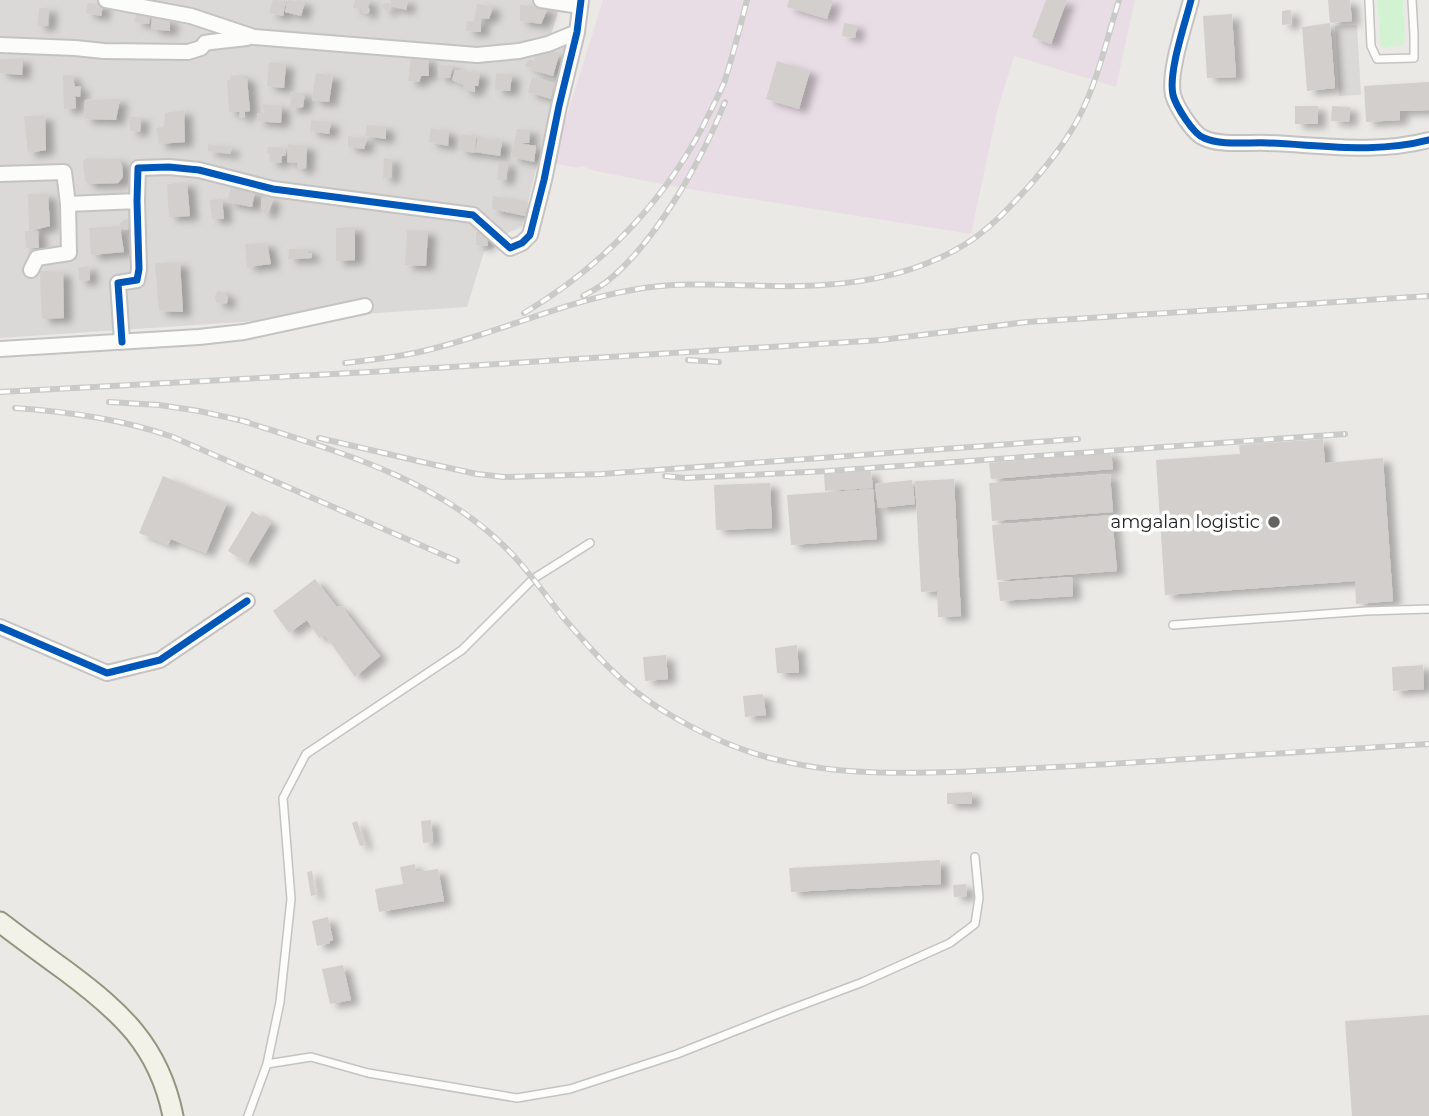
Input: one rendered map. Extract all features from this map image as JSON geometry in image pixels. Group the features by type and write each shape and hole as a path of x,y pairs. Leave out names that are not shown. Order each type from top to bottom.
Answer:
{"main road":[{"path":"0,922 107,1002 126,1021 144,1043 156,1065 173,1116"}],"street":[{"path":"106,0 191,16 254,37"},
{"path":"122,342 118,283 137,280 139,269 138,168 199,170 272,189 473,215 510,248 522,243 530,235 544,180 581,3 541,0"},
{"path":"1191,0 1173,74 1173,96 1193,130 1201,137 1233,142 1359,148 1382,148 1429,140"},
{"path":"0,45 104,51 188,52 201,48 205,43 254,37 477,55 519,51 548,44 577,32"},
{"path":"0,174 64,172 69,253 37,258 31,270"},
{"path":"68,204 137,201"},
{"path":"0,349 244,332 365,306"},
{"path":"0,627 107,673 160,660 247,601"}],"lane":[{"path":"1369,0 1371,46 1377,60 1414,58 1412,0"},
{"path":"248,1116 267,1064 280,1002 291,899 284,798 306,754 462,650 533,579 590,543"},
{"path":"1172,625 1429,609"},
{"path":"267,1064 311,1057 368,1073 517,1098 570,1090 677,1054 863,982 950,943 975,924 979,898 975,857"}],"shaded area":[{"path":"0,0 562,0 548,44 566,46 522,227 491,240 496,247 484,252 467,307 0,338"},
{"path":"603,0 1135,0 1116,87 1014,56 997,112 971,234 682,188 582,166 578,168 552,163"},
{"path":"1357,25 1361,95 1339,96 1335,26"}],"green space":[{"path":"1377,0 1403,0 1403,45 1385,48 1381,46"}],"building":[{"path":"273,0 286,1 283,16 269,13"},
{"path":"288,0 305,2 301,16 285,12"},
{"path":"355,0 370,0 368,14 353,8"},
{"path":"391,0 408,0 406,10 391,6 389,11 384,10 383,4 391,5"},
{"path":"789,0 833,0 827,19 787,7"},
{"path":"1046,0 1067,0 1051,44 1032,37"},
{"path":"1328,0 1350,0 1352,21 1330,23"},
{"path":"88,3 103,5 101,16 86,13"},
{"path":"477,4 493,7 489,19 481,18 481,32 466,31 467,21 474,22"},
{"path":"520,5 548,8 541,24 520,21"},
{"path":"39,8 49,8 48,26 37,26"},
{"path":"1291,10 1292,24 1282,25 1282,11"},
{"path":"137,13 150,14 149,24 134,22"},
{"path":"1232,14 1236,77 1207,78 1203,16"},
{"path":"152,17 170,20 170,31 151,29"},
{"path":"844,23 857,25 855,38 842,36"},
{"path":"1330,23 1335,88 1307,91 1302,27"},
{"path":"537,49 559,55 553,76 525,65 531,59 534,62"},
{"path":"411,58 428,58 429,76 421,76 419,82 408,81"},
{"path":"0,59 23,59 22,75 0,73"},
{"path":"777,61 810,71 799,109 766,99"},
{"path":"269,62 286,64 284,88 267,86"},
{"path":"439,65 453,66 450,78 438,77"},
{"path":"455,70 480,73 475,92 463,90 464,85 452,80"},
{"path":"316,73 333,76 329,102 312,100"},
{"path":"496,74 512,74 510,91 495,90"},
{"path":"63,75 72,75 75,87 81,86 80,97 75,96 76,108 64,109"},
{"path":"243,75 243,78 247,78 250,111 245,112 245,117 239,118 240,112 229,112 227,80 231,79 230,76"},
{"path":"532,77 555,83 551,99 528,92"},
{"path":"1429,82 1429,110 1400,111 1400,120 1366,122 1364,86"},
{"path":"291,92 305,93 303,107 290,109"},
{"path":"120,99 116,120 84,119 85,100"},
{"path":"263,104 282,106 281,123 257,121 257,113 264,113"},
{"path":"1295,106 1318,106 1318,124 1295,124"},
{"path":"1332,106 1350,107 1349,122 1331,121"},
{"path":"184,110 185,142 159,144 156,128 164,127 165,113"},
{"path":"24,116 45,116 46,150 28,153"},
{"path":"130,117 141,117 140,132 130,131"},
{"path":"311,120 331,122 329,134 310,131"},
{"path":"367,125 386,127 386,139 365,136"},
{"path":"431,128 449,132 448,146 429,142"},
{"path":"517,129 530,130 529,143 518,143 536,146 534,162 511,157"},
{"path":"461,134 476,137 475,153 459,150"},
{"path":"348,136 367,139 364,149 348,147"},
{"path":"478,137 502,141 500,156 475,152"},
{"path":"208,144 232,148 230,154 208,151"},
{"path":"288,144 307,146 306,168 298,170 297,163 287,162"},
{"path":"268,147 286,148 281,163 270,162"},
{"path":"86,158 118,159 122,165 123,177 118,183 89,184 85,180 83,162"},
{"path":"384,158 392,159 391,178 383,178"},
{"path":"499,162 508,163 506,180 497,180"},
{"path":"187,182 190,216 169,217 167,184"},
{"path":"231,188 255,192 252,207 227,202"},
{"path":"28,194 48,194 50,226 29,231"},
{"path":"493,196 528,204 525,216 492,209"},
{"path":"266,197 273,200 268,214 263,213 261,206 261,199"},
{"path":"222,199 224,219 212,219 210,200"},
{"path":"125,219 131,220 131,227 126,230 120,227 124,252 91,255 89,228 120,226"},
{"path":"355,227 355,260 336,261 336,228"},
{"path":"407,230 428,231 426,266 405,265"},
{"path":"25,231 38,231 39,248 26,248"},
{"path":"476,232 487,232 488,246 476,245"},
{"path":"267,243 271,264 247,267 245,244"},
{"path":"289,249 308,249 312,258 288,259"},
{"path":"180,262 183,312 159,311 155,263"},
{"path":"89,266 90,280 79,281 78,268"},
{"path":"40,271 63,272 64,318 42,319"},
{"path":"218,290 228,297 227,303 216,302"},
{"name":"amgalan logistic","path":"1323,439 1325,463 1383,458 1393,601 1356,604 1355,581 1165,595 1156,460 1240,454 1239,445"},
{"path":"1111,452 1113,469 991,479 989,463"},
{"path":"871,471 873,488 825,491 824,474"},
{"path":"1110,474 1113,512 992,521 989,483"},
{"path":"163,476 227,503 206,553 171,539 168,545 139,533"},
{"path":"954,479 961,616 938,617 937,591 921,592 915,481"},
{"path":"912,480 915,504 878,508 875,484"},
{"path":"770,483 772,528 716,530 714,485"},
{"path":"873,489 877,539 791,545 787,495"},
{"path":"252,511 271,523 247,563 228,551"},
{"path":"1112,515 1117,571 997,580 992,525"},
{"path":"1072,577 1073,596 1000,601 998,582"},
{"path":"315,579 336,606 342,607 380,656 355,677 325,635 319,638 307,620 289,633 273,611"},
{"path":"797,645 799,673 777,673 775,648"},
{"path":"666,655 668,679 645,681 643,657"},
{"path":"1423,665 1424,689 1393,691 1392,667"},
{"path":"763,694 766,715 745,717 743,696"},
{"path":"972,792 972,804 947,804 947,793"},
{"path":"431,820 433,842 423,843 421,821"},
{"path":"357,821 365,845 360,846 352,823"},
{"path":"940,860 941,884 791,892 789,868"},
{"path":"415,864 416,872 438,869 444,901 379,912 375,889 403,884 400,867"},
{"path":"312,871 316,895 311,896 307,872"},
{"path":"966,884 967,896 954,897 953,885"},
{"path":"328,917 333,940 317,946 312,921"},
{"path":"343,965 351,1000 330,1004 322,969"},
{"path":"1429,1015 1429,1116 1352,1116 1345,1021"}],"railway":[{"path":"524,313 581,274 607,251 655,200 675,172 694,143 724,83 747,0"},
{"path":"345,363 427,350 583,302 632,290 703,284 799,286 841,283 896,274 931,262 973,239 999,217 1031,184 1064,143 1092,88 1119,0"},
{"path":"583,296 607,282 645,243 677,197 725,102"},
{"path":"0,392 881,340 1027,322 1429,296"},
{"path":"688,360 719,362"},
{"path":"109,402 159,405 248,422"},
{"path":"15,408 95,417 173,437 457,561"},
{"path":"240,420 379,468 446,501 476,522 512,554 585,642 634,690 662,710 698,730 763,756 833,769 928,773 1429,744"},
{"path":"665,476 685,478 828,471 1345,434"},
{"path":"319,438 477,474 504,477 602,474 1078,439"}],"cycle path":[{"path":"122,342 118,283 137,280 139,269 138,168 199,170 273,189 473,215 510,248 522,243 530,235 544,180 577,32 581,0"},
{"path":"1191,0 1175,61 1172,85 1173,95 1190,126 1204,138 1227,143 1349,148 1389,147 1429,140"},
{"path":"0,627 107,673 160,660 247,601"}],"place":[{"name":"amgalan logistic","path":"1274,522"}]}
